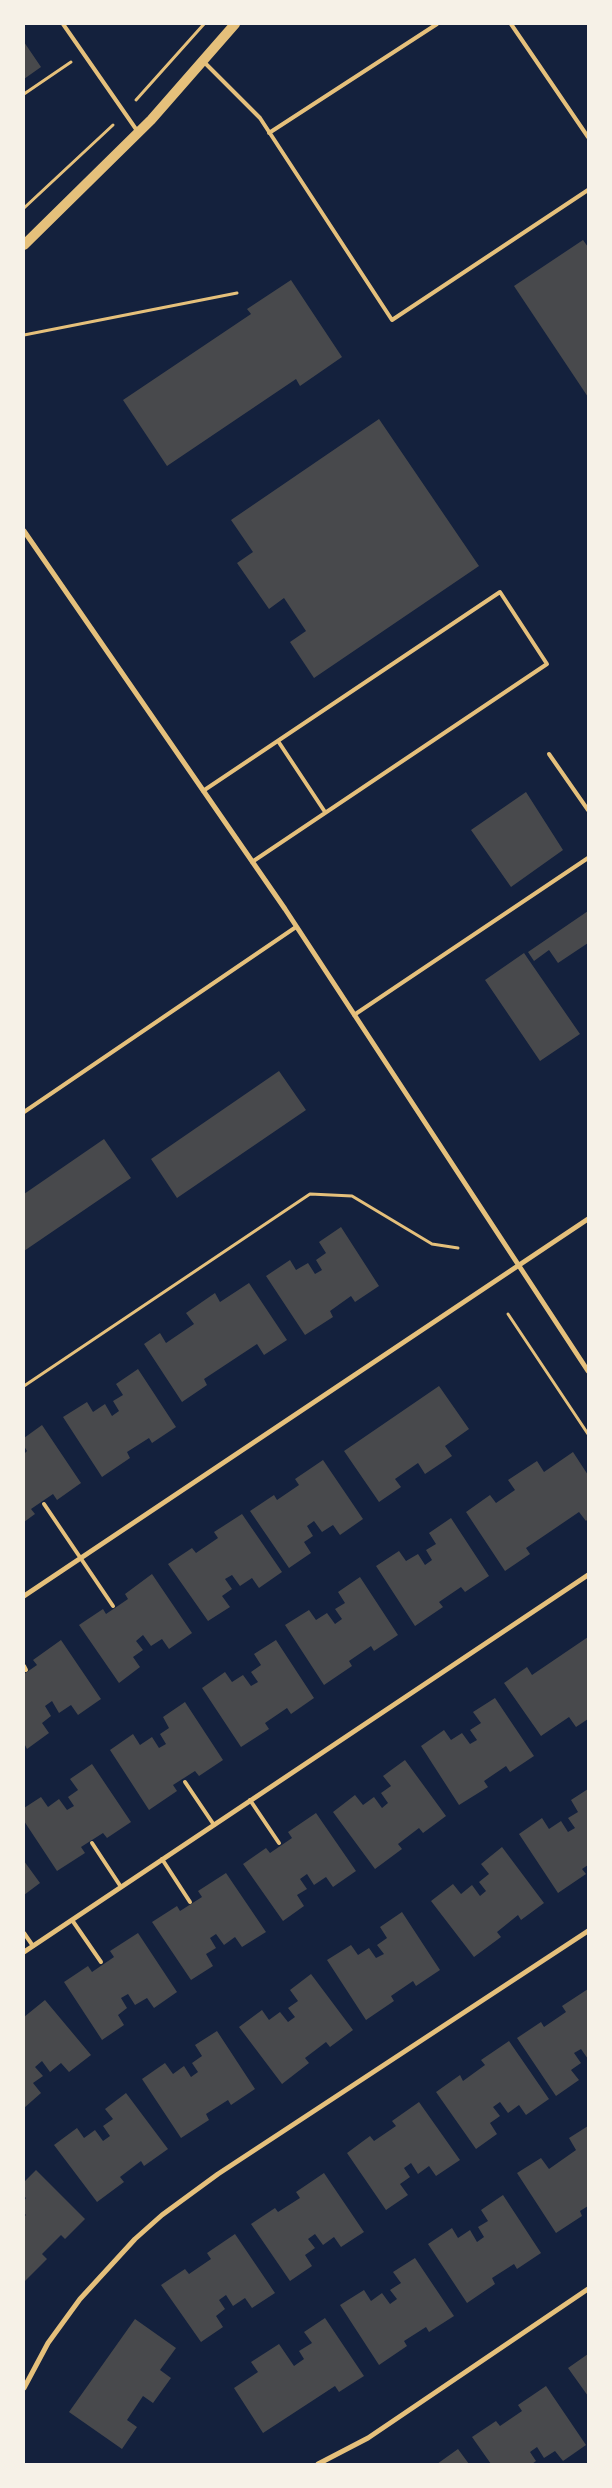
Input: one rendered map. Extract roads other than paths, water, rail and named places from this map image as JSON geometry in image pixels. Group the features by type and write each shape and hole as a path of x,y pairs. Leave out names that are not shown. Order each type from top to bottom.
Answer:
{"main road":[{"path":"24,245 138,132 235,24"}],"street":[{"path":"24,531 296,927 588,1371"},
{"path":"24,1596 588,1219"},
{"path":"24,1952 588,1575"},
{"path":"24,2388 48,2343 80,2299 135,2239 162,2215 218,2174 588,1931"},
{"path":"318,2464 368,2438 588,2289"}],"lane":[{"path":"63,24 138,132"},
{"path":"269,133 437,24"},
{"path":"511,24 588,137"},
{"path":"203,60 260,118 392,320 588,190"},
{"path":"203,791 500,592 547,664 252,862"},
{"path":"278,741 325,812"},
{"path":"549,754 588,810"},
{"path":"354,1015 588,858"},
{"path":"24,1112 296,927"},
{"path":"44,1504 113,1606"},
{"path":"185,1782 214,1825"},
{"path":"250,1800 279,1843"},
{"path":"92,1843 121,1887"},
{"path":"162,1859 190,1902"},
{"path":"72,1920 100,1962"},
{"path":"24,1933 33,1946"}]}
